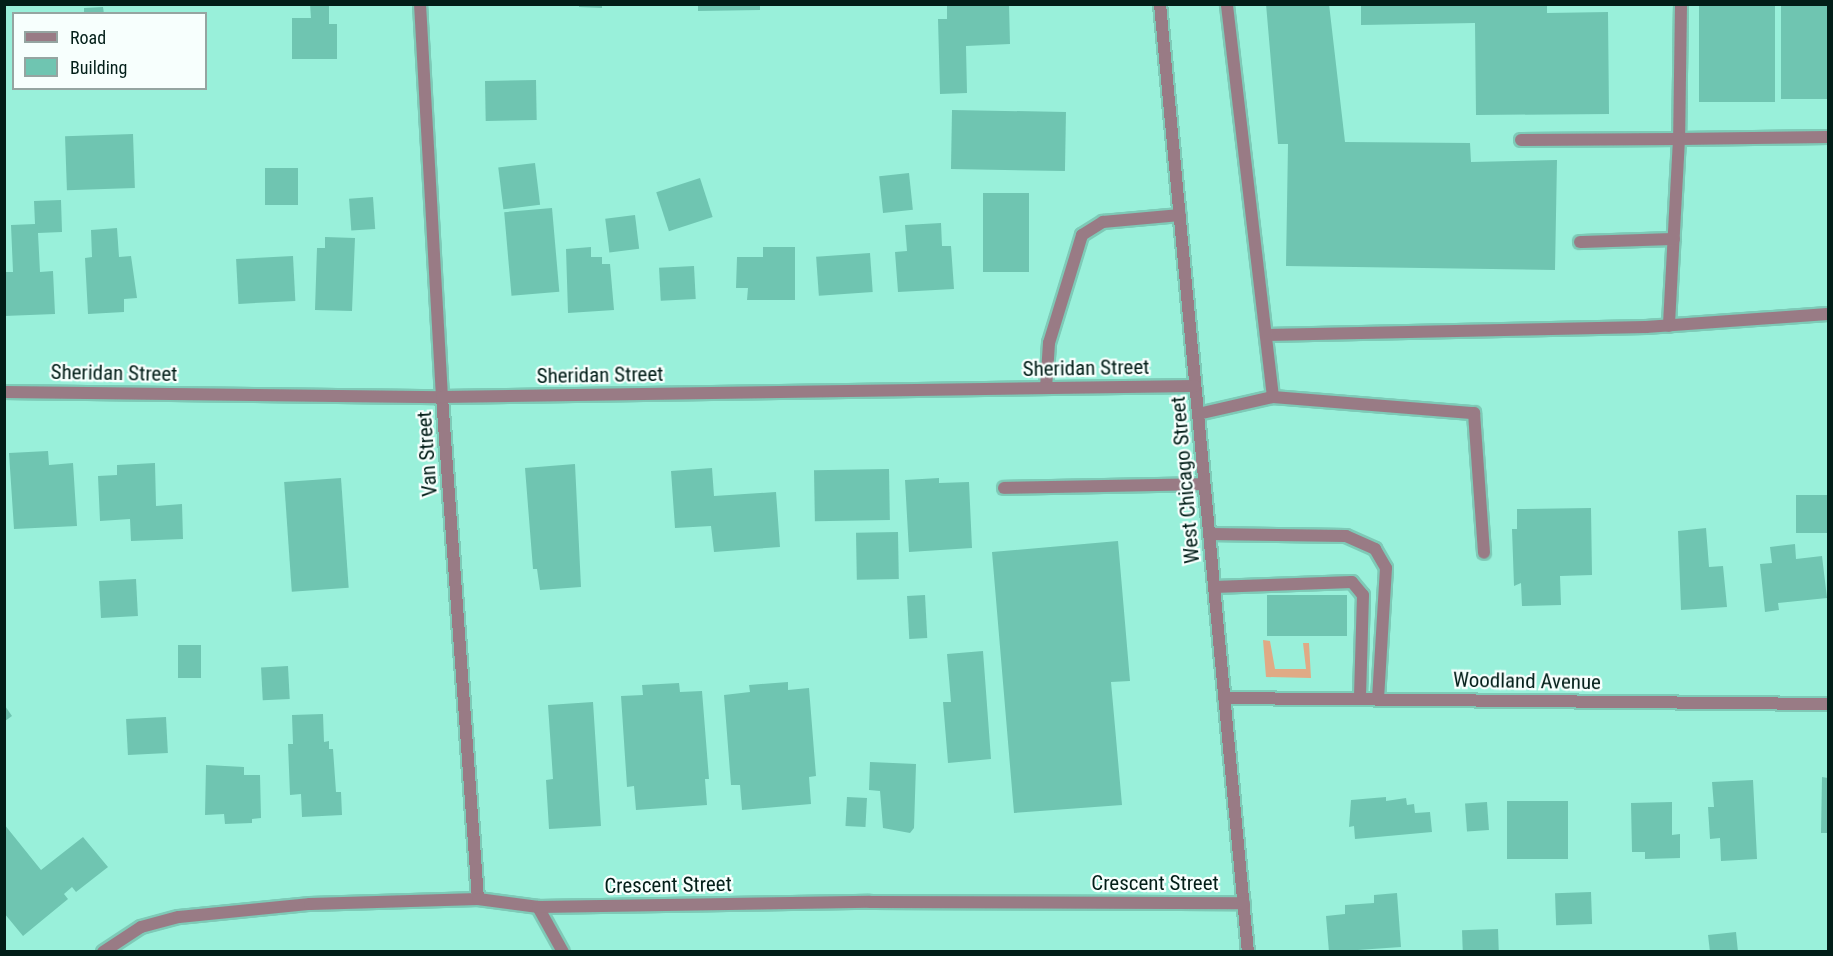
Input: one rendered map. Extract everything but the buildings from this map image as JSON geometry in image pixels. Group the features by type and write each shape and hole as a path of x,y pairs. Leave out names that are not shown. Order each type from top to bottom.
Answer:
{"street":[{"name":"Van Street","path":"420,4 442,397 478,900"},
{"name":"West Chicago Street","path":"1160,4 1248,951"},
{"path":"1227,4 1273,397"},
{"path":"1669,326 1680,139 1681,4"},
{"path":"1521,140 1828,137"},
{"path":"1046,388 1048,343 1082,235 1103,222 1180,215"},
{"path":"1580,242 1674,239"},
{"path":"1266,335 1669,326 1828,314"},
{"name":"Sheridan Street","path":"4,392 442,397 1195,386"},
{"path":"1198,414 1273,397 1474,413 1484,553"},
{"path":"1005,488 1204,484"},
{"path":"1209,534 1346,536 1375,549 1386,568 1378,698"},
{"path":"1214,587 1352,582 1363,595 1360,699"},
{"name":"Woodland Avenue","path":"1224,698 1828,704"},
{"name":"Crescent Street","path":"103,951 141,927 178,917 310,904 478,900 538,907 870,902 1244,903"},
{"path":"538,907 563,951"}],"shaded area":[{"path":"1263,640 1270,641 1275,669 1306,669 1303,643 1309,643 1311,678 1266,677"}]}
